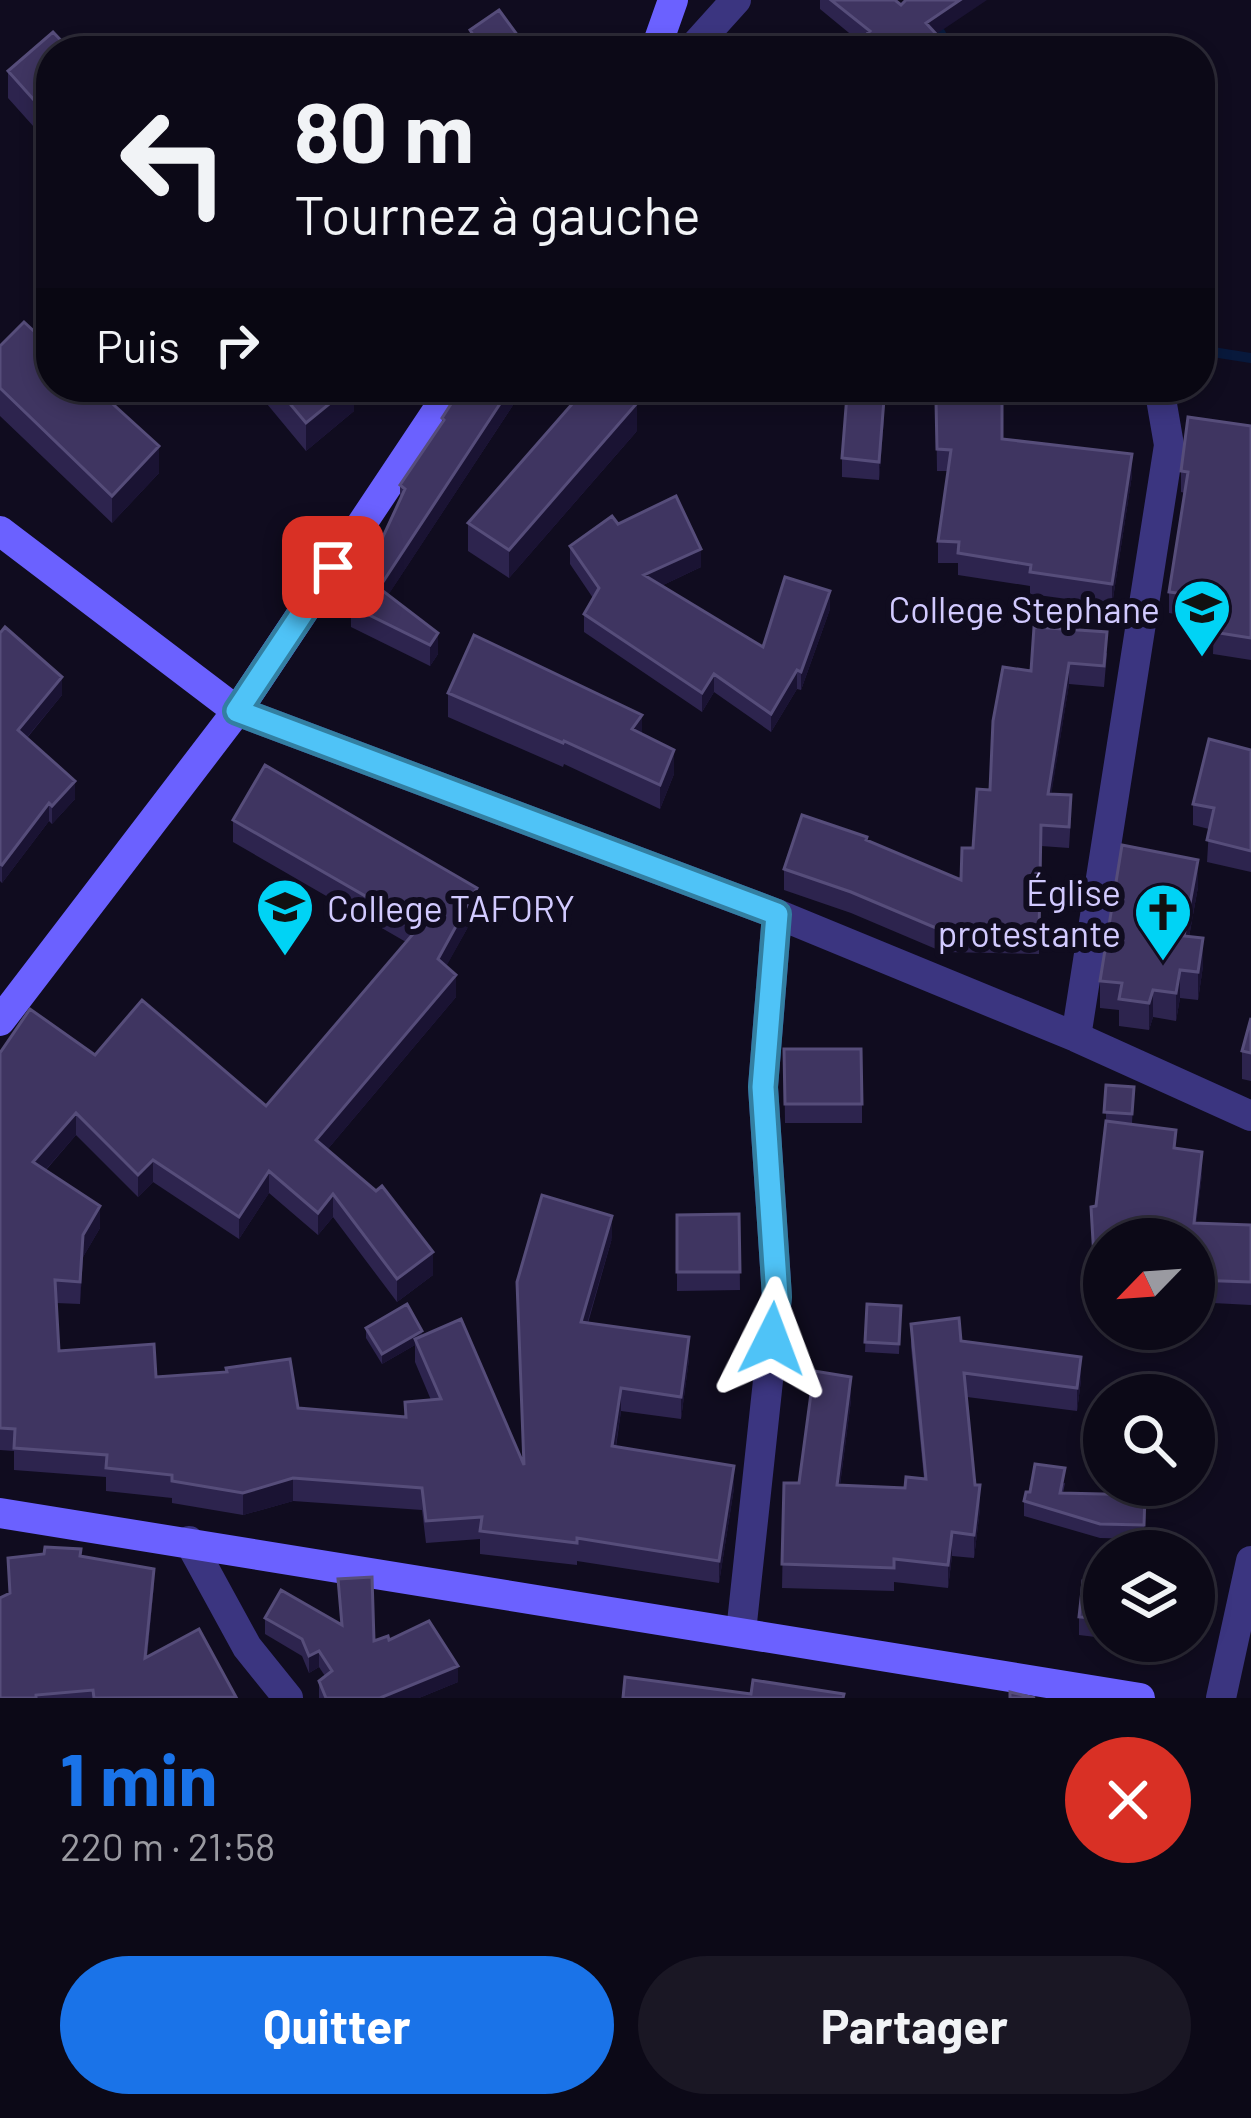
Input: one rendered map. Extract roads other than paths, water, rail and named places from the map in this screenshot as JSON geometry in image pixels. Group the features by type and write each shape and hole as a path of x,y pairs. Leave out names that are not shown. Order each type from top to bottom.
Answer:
{"main road":[{"path":"661,36 674,0"},
{"path":"0,1021 237,711 443,402"},
{"path":"0,531 237,711"},
{"path":"0,1513 1140,1698"}],"street":[{"path":"704,36 736,0"},
{"path":"1076,1037 1168,445 1162,402"},
{"path":"237,711 777,914 1076,1037 1251,1116"},
{"path":"742,1632 777,1297 763,1087 777,914"},
{"path":"189,1541 247,1647 287,1698"},
{"path":"1221,1698 1251,1561"}],"waterway":[{"path":"921,0 942,36"},
{"path":"1215,352 1251,358"}],"place":[{"name":"College Stephane","path":"1202,659"},
{"name":"College TAFORY","path":"285,958"},
{"name":"Église protestante","path":"1163,963"}]}
